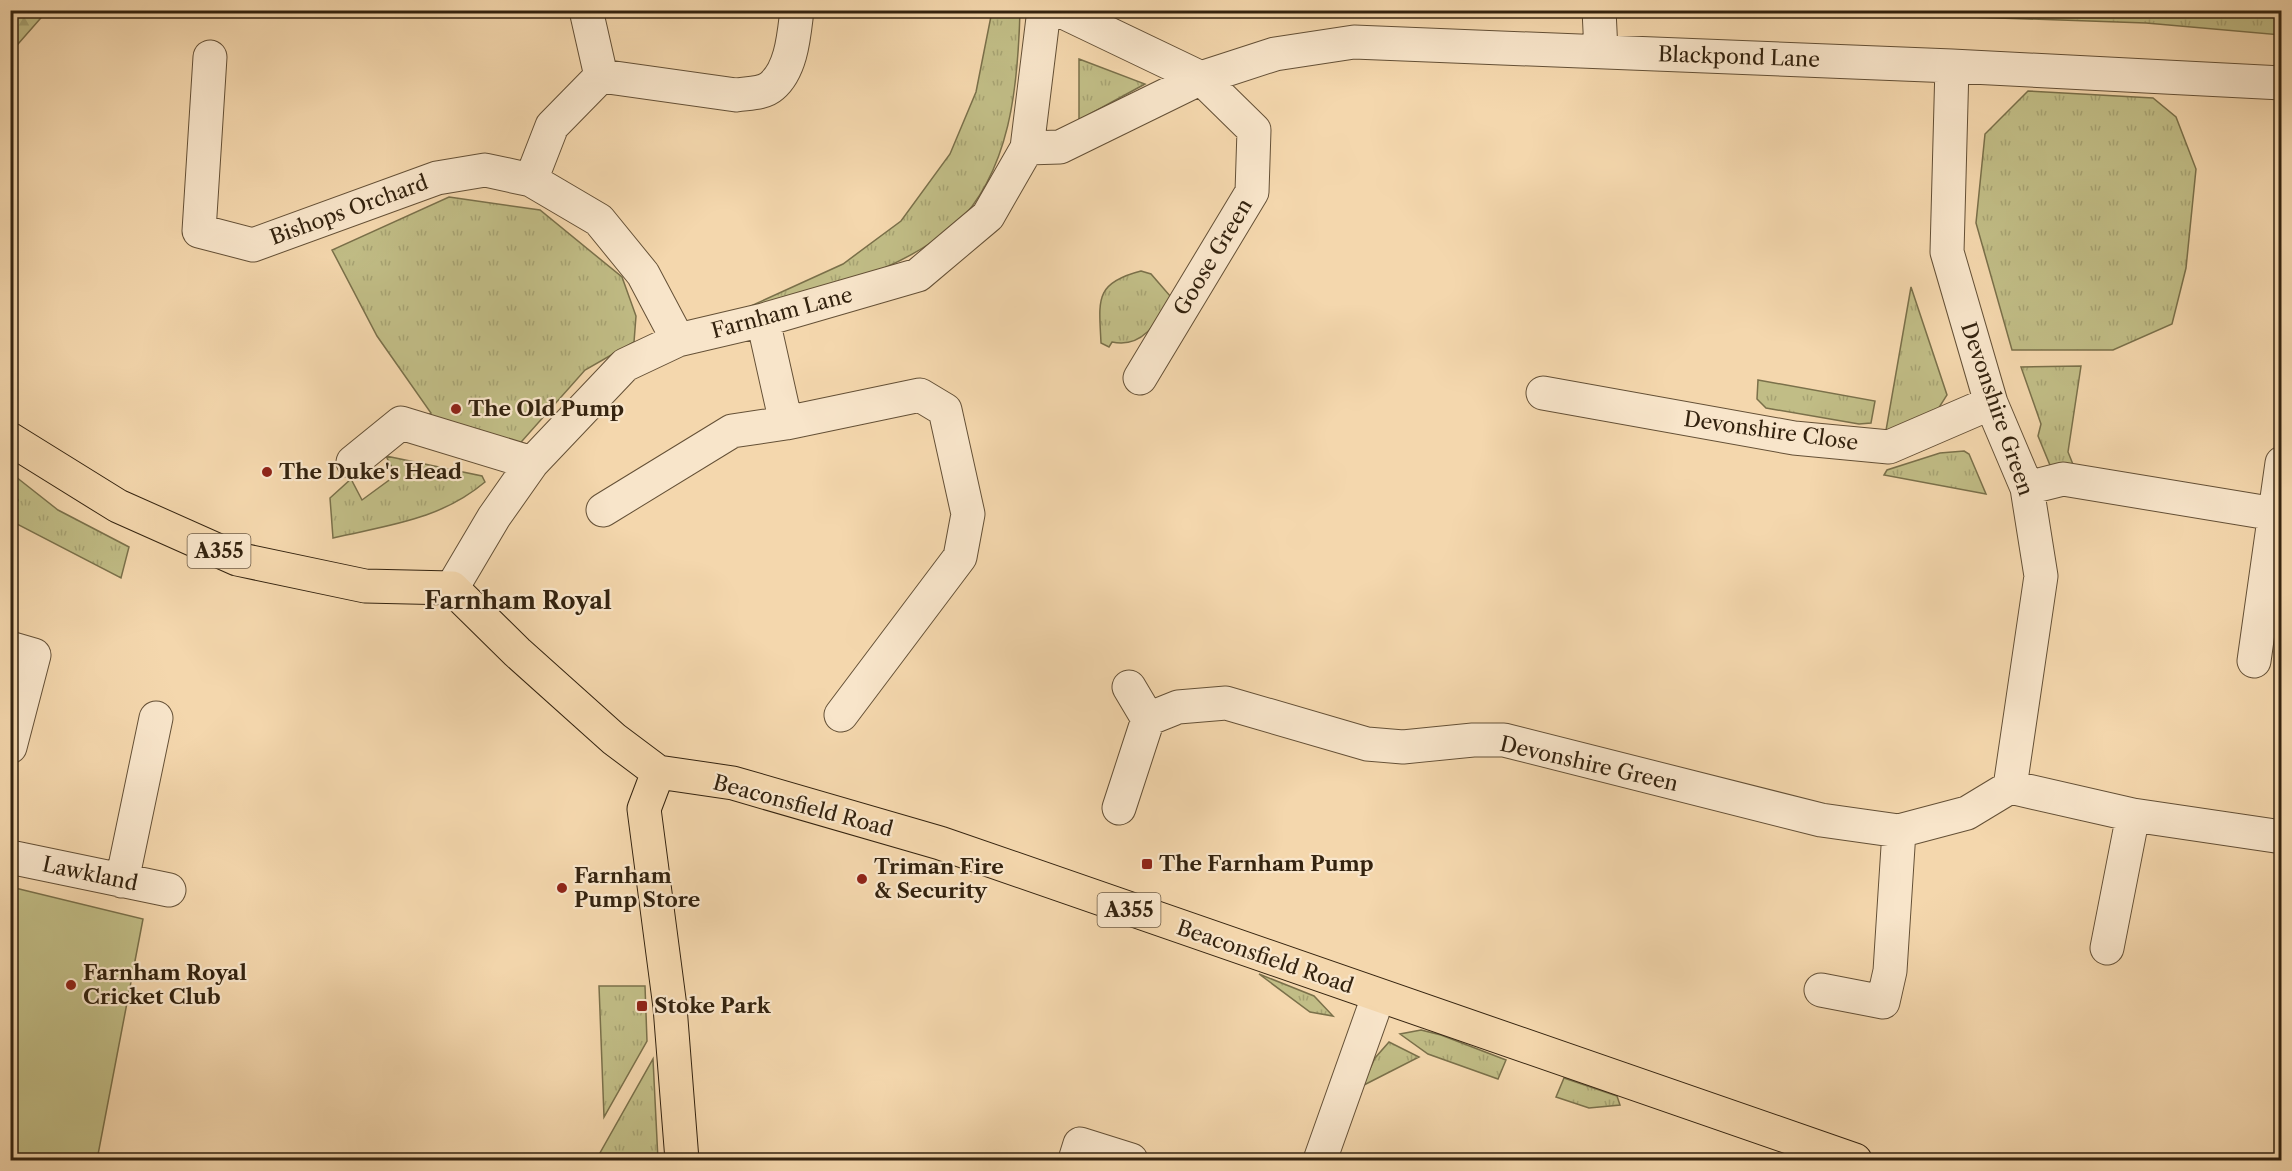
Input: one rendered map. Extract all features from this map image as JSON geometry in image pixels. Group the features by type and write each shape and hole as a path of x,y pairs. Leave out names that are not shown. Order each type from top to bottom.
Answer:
{"main road":[{"name":"A355","path":"10,439 118,506 237,559 365,586 452,588"},
{"name":"Beaconsfield Road","path":"452,588 517,652 614,740 658,772 733,783 940,843 1855,1161"},
{"path":"658,772 644,808 670,1007 682,1161"}],"street":[{"path":"586,10 601,76"},
{"path":"601,76 736,95 758,92 773,86 784,69 792,46 797,10"},
{"name":"Farnham Lane","path":"452,588 494,517 532,463 625,365 678,340 763,321 918,275 988,216 1027,148 1044,10"},
{"path":"1059,10 1201,78"},
{"path":"1599,10 1600,51"},
{"name":"Blackpond Lane","path":"1027,148 1060,147 1201,78 1275,54 1354,42 1952,66 2282,83"},
{"name":"Bishops Orchard","path":"210,57 199,231 253,245 437,178 485,170 531,180 599,220 643,274 678,340"},
{"name":"Devonshire Green","path":"1148,719 1178,707 1226,703 1366,744 1403,747 1473,740 1504,740 1821,820 1899,831 1967,813 2010,787 2041,576 2027,488 1991,403 1947,252 1952,66"},
{"path":"531,180 552,126 601,76"},
{"name":"Goose Green","path":"1140,378 1252,192 1254,129 1201,78"},
{"path":"763,321 786,423"},
{"name":"Devonshire Close","path":"1543,393 1794,438 1888,447 1991,403"},
{"path":"603,510 732,431 786,423 920,395 945,410 968,514 960,557 841,716"},
{"path":"353,462 401,423 532,463"},
{"path":"2254,661 2282,462"},
{"path":"2027,488 2062,479 2275,514"},
{"path":"10,648 34,655 10,747"},
{"path":"1119,808 1148,719 1129,687"},
{"path":"122,881 156,718"},
{"path":"2010,787 2133,815 2282,837"},
{"path":"2107,948 2133,815"},
{"path":"1821,990 1883,1002 1890,971 1899,831"},
{"name":"Lawkland","path":"10,857 169,890"},
{"path":"1320,1161 1378,997"},
{"path":"1075,1161 1080,1144 1131,1161"}],"green space":[{"path":"10,11 47,11 11,52"},
{"path":"992,11 1020,11 1017,68 1008,126 988,180 973,205 949,231 885,268 808,294 731,315 843,264 901,221 950,154 976,92"},
{"path":"1796,11 2281,11 2281,35 2146,23"},
{"path":"1079,59 1145,84 1079,120"},
{"path":"2028,91 2153,98 2176,117 2196,169 2186,268 2172,324 2113,350 2012,350 1976,223 1985,134"},
{"path":"449,197 540,210 622,277 636,316 634,342 585,370 515,449 414,425 431,413 377,336 332,250"},
{"path":"1141,271 1151,274 1171,297 1149,331 1133,341 1112,342 1109,347 1101,343 1100,304 1103,295 1115,281"},
{"path":"1911,287 1947,395 1933,417 1885,436"},
{"path":"2081,366 2068,452 2078,477 2052,470 2038,436 2041,424 2021,367"},
{"path":"1758,380 1875,401 1871,423 1859,424 1766,408 1757,399"},
{"path":"1964,451 1969,454 1986,494 1884,475 1887,470 1940,453"},
{"path":"386,456 482,476 485,482 468,495 432,513 393,525 333,538 330,498 351,479 362,500 396,475"},
{"path":"11,473 58,510 129,547 121,578 11,521 18,500 11,492"},
{"name":"Farnham Royal Cricket Club","path":"11,887 143,919 97,1160 11,1160"},
{"path":"1259,974 1314,996 1333,1016 1310,1012"},
{"path":"599,986 645,986 647,1041 604,1117"},
{"path":"1421,1030 1441,1035 1506,1060 1498,1079 1428,1054 1400,1034"},
{"path":"1389,1042 1419,1057 1362,1086 1375,1058"},
{"path":"653,1059 658,1160 596,1160"},
{"path":"1564,1078 1617,1096 1620,1105 1589,1108 1556,1097"}],"place":[{"name":"The Old Pump","path":"456,409"},
{"name":"The Duke's Head","path":"267,472"},
{"name":"The Farnham Pump","path":"1147,864"},
{"name":"Triman Fire & Security","path":"862,879"},
{"name":"Farnham Pump Store","path":"562,888"},
{"name":"Farnham Royal Cricket Club","path":"71,985"},
{"name":"Stoke Park","path":"642,1006"}],"district":[{"name":"Farnham Royal","path":"518,601"}]}
